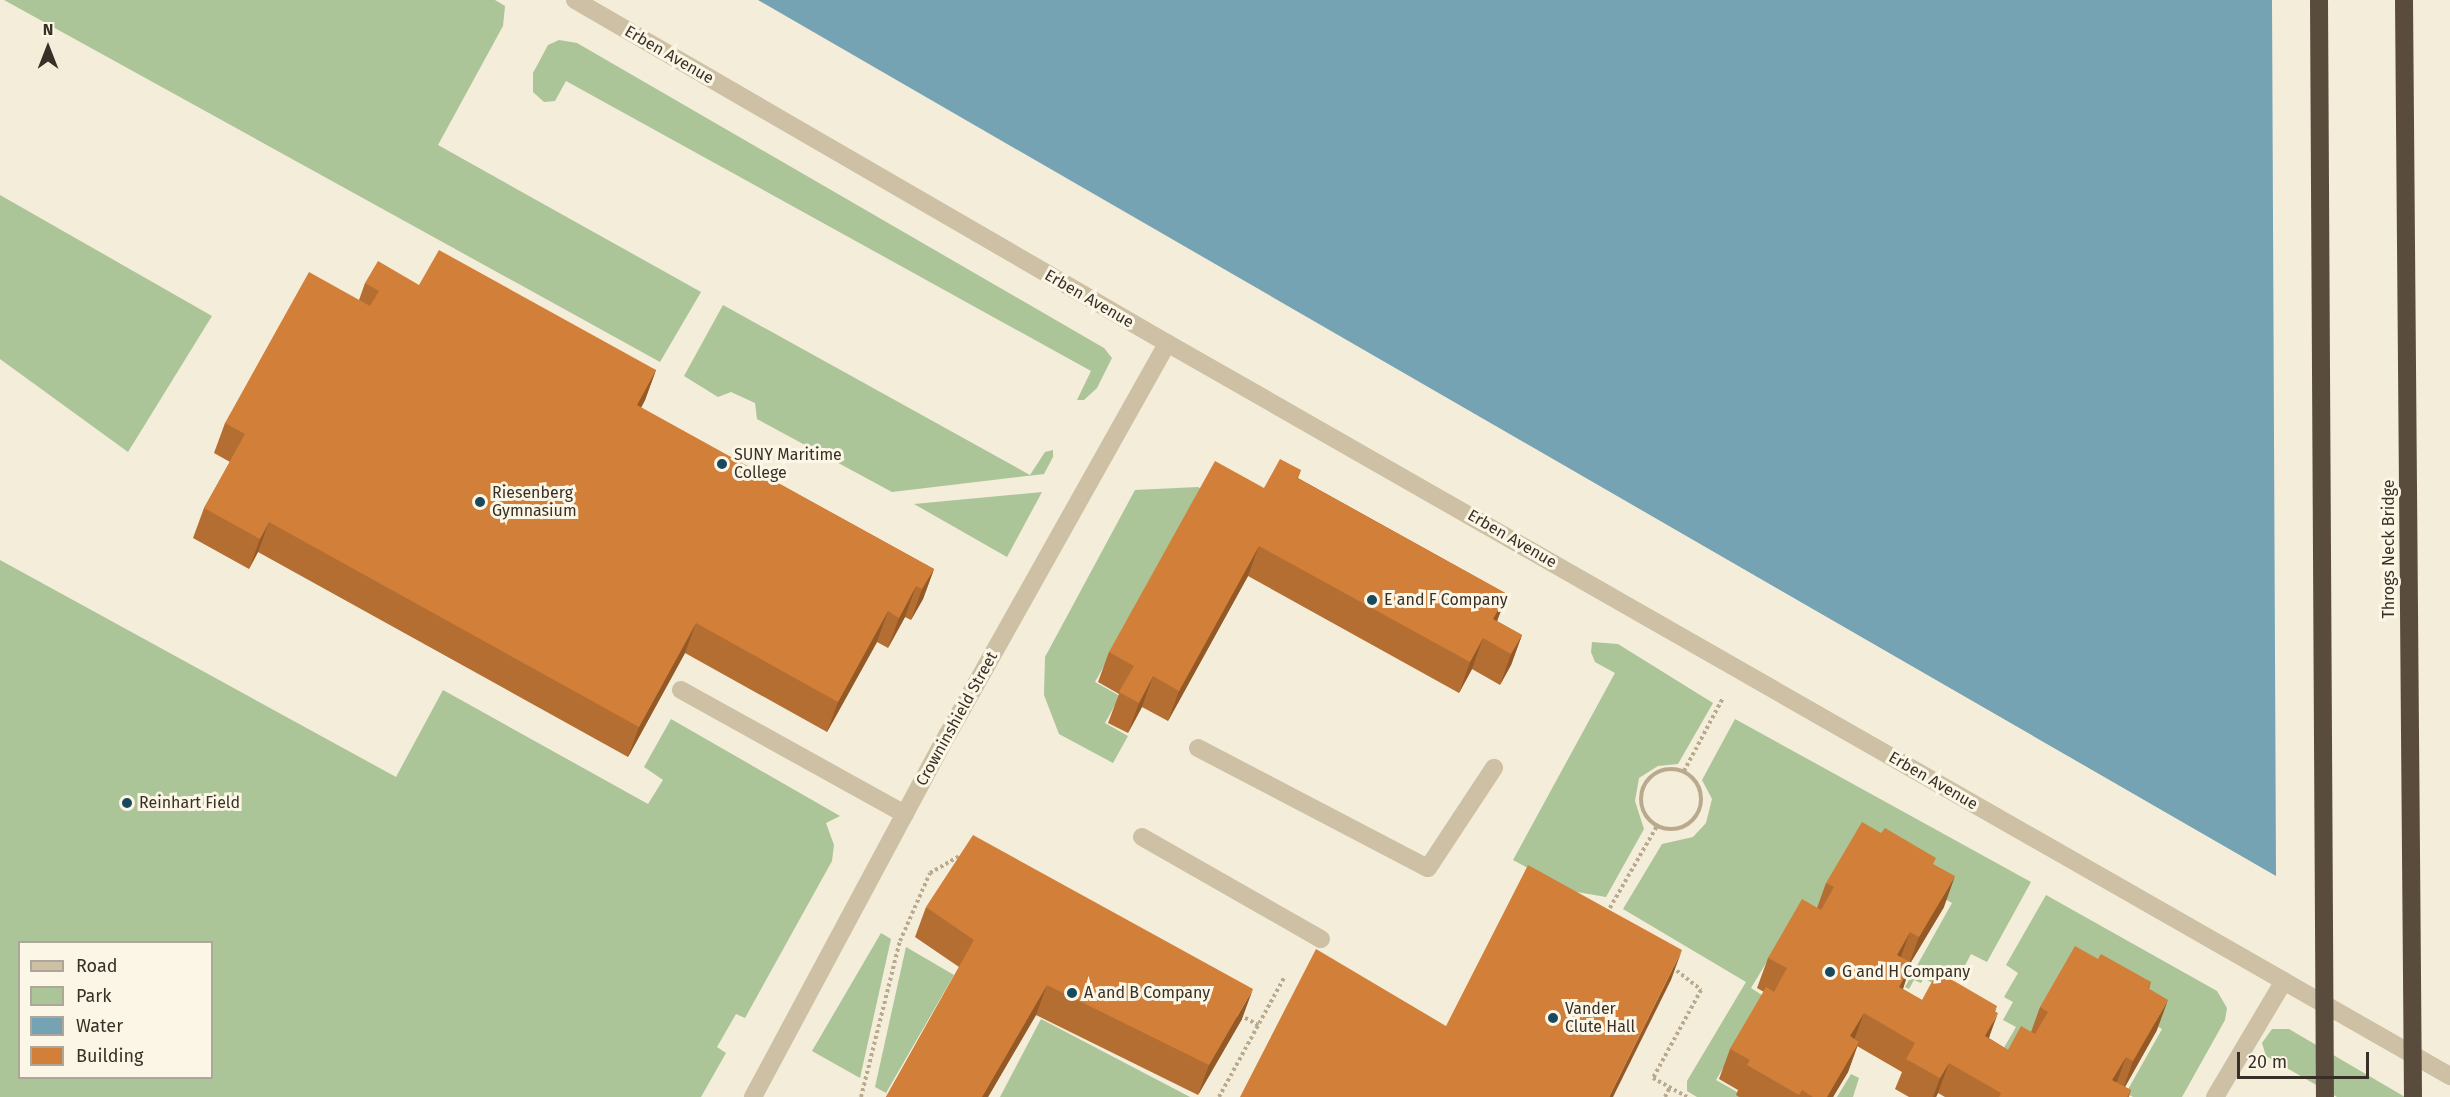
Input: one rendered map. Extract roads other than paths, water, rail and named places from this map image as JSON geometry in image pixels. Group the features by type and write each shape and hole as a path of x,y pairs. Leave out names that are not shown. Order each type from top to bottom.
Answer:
{"highway":[{"path":"2319,0 2325,1097"},
{"name":"Throgs Neck Bridge","path":"2404,0 2414,1097"}],"street":[{"name":"Erben Avenue","path":"575,0 1167,344 2450,1076"},
{"name":"Crowninshield Street","path":"753,1097 905,814 1167,344"},
{"path":"681,690 905,814"},
{"path":"1198,748 1428,868 1494,768"},
{"path":"1142,837 1321,939"},
{"path":"2215,1097 2284,981"}],"water":[{"path":"758,0 2450,0 2450,977"}],"place":[{"name":"SUNY Maritime College","path":"722,464"},
{"name":"Riesenberg Gymnasium","path":"480,502"},
{"name":"E and F Company","path":"1372,600"},
{"name":"Reinhart Field","path":"127,803"},
{"name":"G and H Company","path":"1830,972"},
{"name":"A and B Company","path":"1072,993"},
{"name":"Vander Clute Hall","path":"1553,1018"}]}
